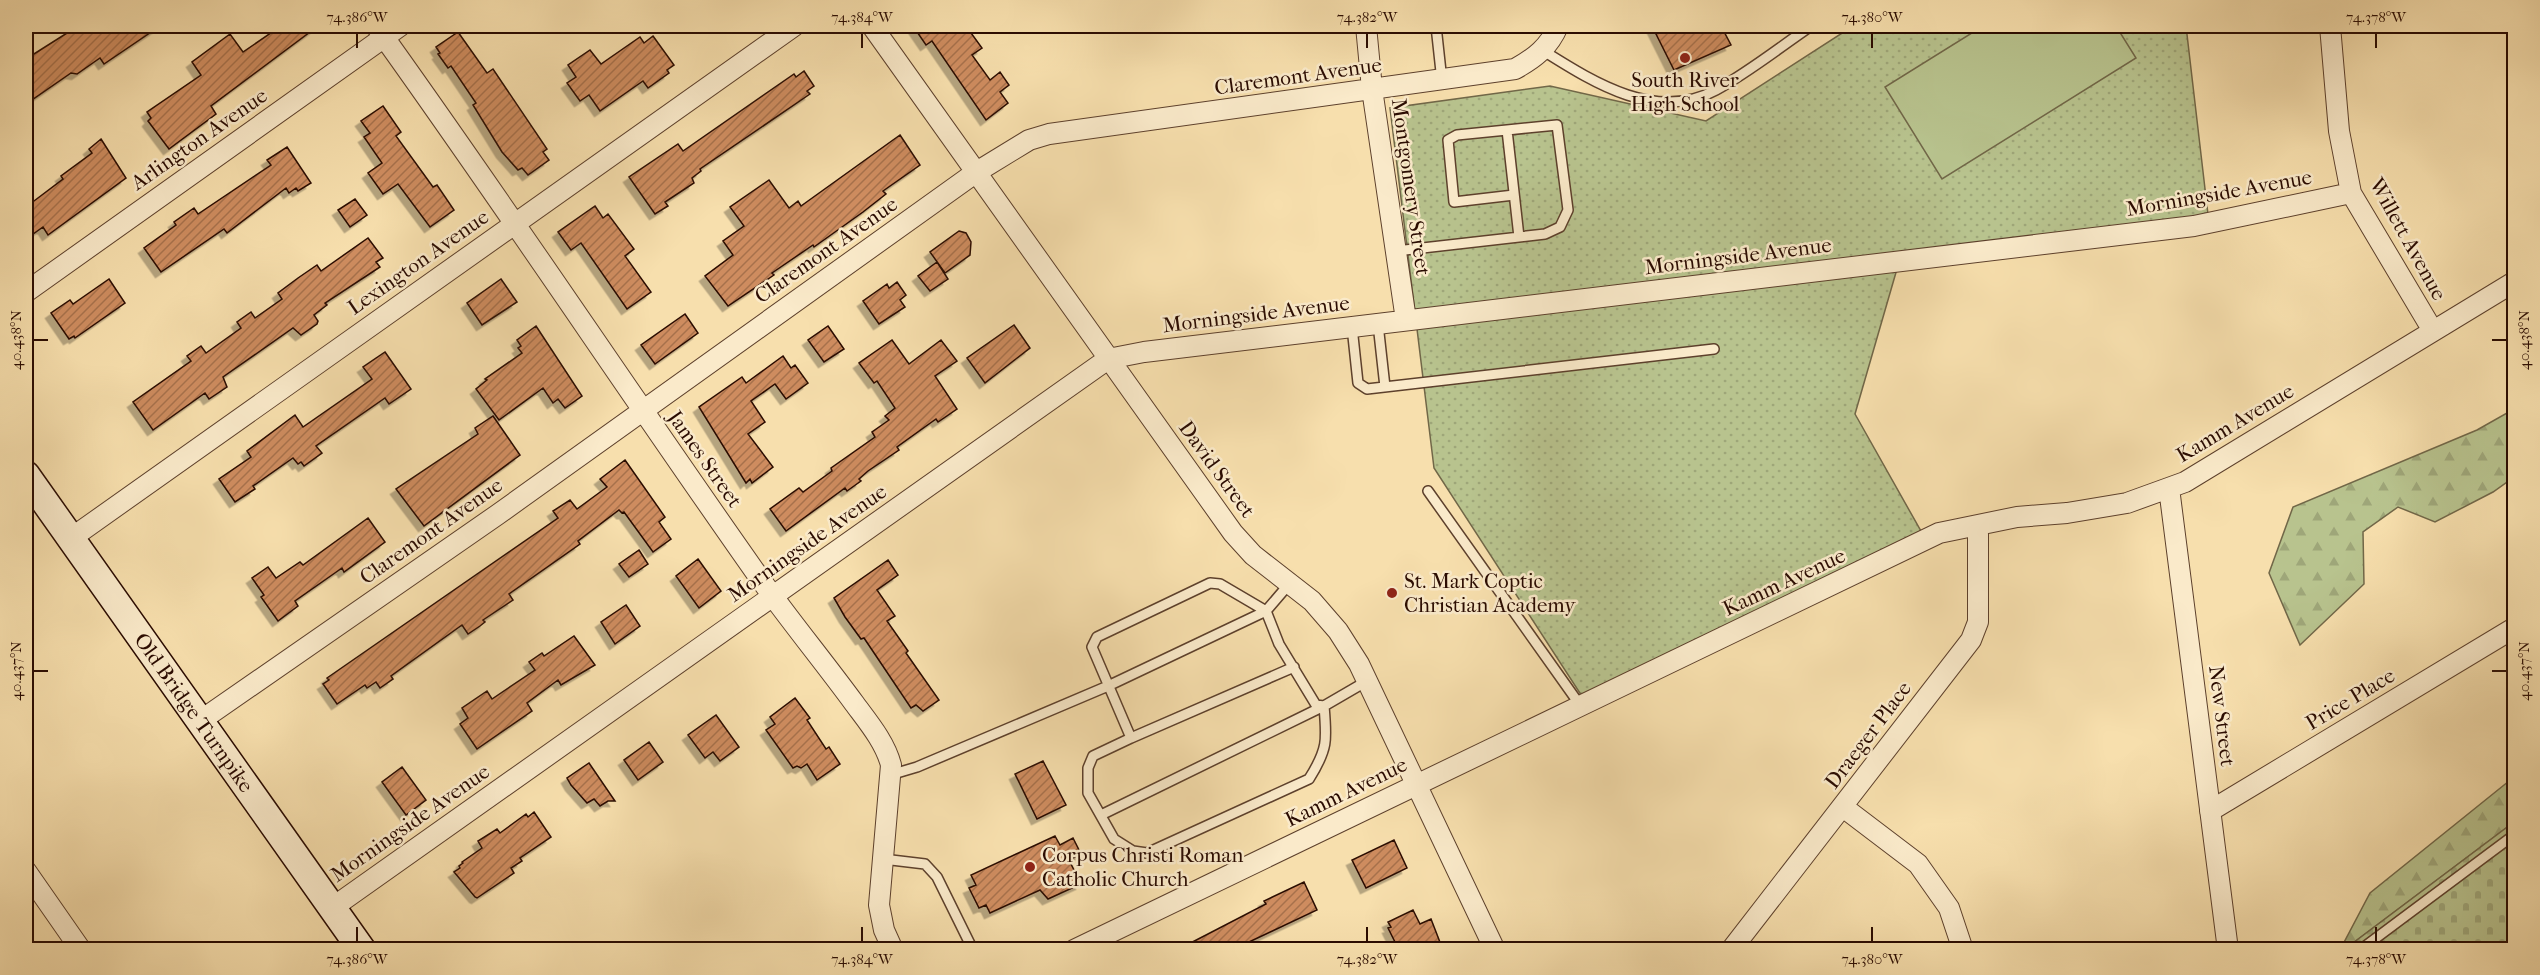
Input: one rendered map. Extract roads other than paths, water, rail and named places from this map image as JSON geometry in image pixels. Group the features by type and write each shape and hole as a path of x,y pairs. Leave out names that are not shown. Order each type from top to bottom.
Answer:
{"street":[{"name":"Arlington Avenue","path":"26,292 380,31 400,26"},
{"name":"Lexington Avenue","path":"70,539 794,26"},
{"name":"David Street","path":"872,26 1233,533 1253,555 1312,601 1338,631 1359,664 1496,950"},
{"name":"Montgomery Street","path":"1366,26 1372,89 1406,320"},
{"name":"Claremont Avenue","path":"200,721 497,515 975,173 1029,140 1049,134 1442,81 1515,69 1534,59 1551,41 1558,26"},
{"name":"Willett Avenue","path":"2330,26 2339,131 2351,193 2433,331"},
{"name":"James Street","path":"380,31 515,223 641,410 773,597 865,718 888,753 891,765 879,905 884,930 893,950"},
{"name":"Morningside Avenue","path":"332,908 1108,359 1144,351 2194,226 2351,193"},
{"name":"Kamm Avenue","path":"1074,950 1939,533 2017,517 2067,513 2127,503 2185,482 2514,282"},
{"name":"Old Bridge Turnpike","path":"26,475 362,950"},
{"name":"New Street","path":"2169,488 2228,950"},
{"name":"Draeger Place","path":"1731,950 1971,640 1978,622 1980,577 1978,526"},
{"name":"Price Place","path":"2210,811 2514,628"},
{"path":"1843,807 1918,864 1949,908 1963,950"},
{"path":"26,870 81,950"}],"lane":[{"path":"1436,26 1442,81"},
{"path":"1542,50 1585,77 1647,102 1680,102 1715,91 1811,26"},
{"path":"1396,251 1545,234 1560,227 1568,210 1557,125 1457,135 1448,140 1454,202 1514,195"},
{"path":"1507,130 1519,237"},
{"path":"1378,324 1385,387"},
{"path":"1352,327 1358,382 1367,389 1714,349"},
{"path":"1428,491 1580,705"},
{"path":"1131,738 1092,647 1097,637 1210,583 1220,584 1266,611 1279,644 1316,705 1324,706"},
{"path":"890,775 917,767 1108,686 1266,611 1290,583"},
{"path":"1294,667 1093,756 1088,768 1088,793 1114,839 1132,851 1147,853 1309,779 1322,758 1327,737 1324,706"},
{"path":"1101,815 1324,706 1367,681"},
{"path":"2361,950 2514,835"},
{"path":"883,859 925,864 937,878 973,950"}],"place":[{"name":"South River High School","path":"1685,58"},
{"name":"St. Mark Coptic Christian Academy","path":"1392,593"},
{"name":"Corpus Christi Roman Catholic Church","path":"1030,867"}]}
